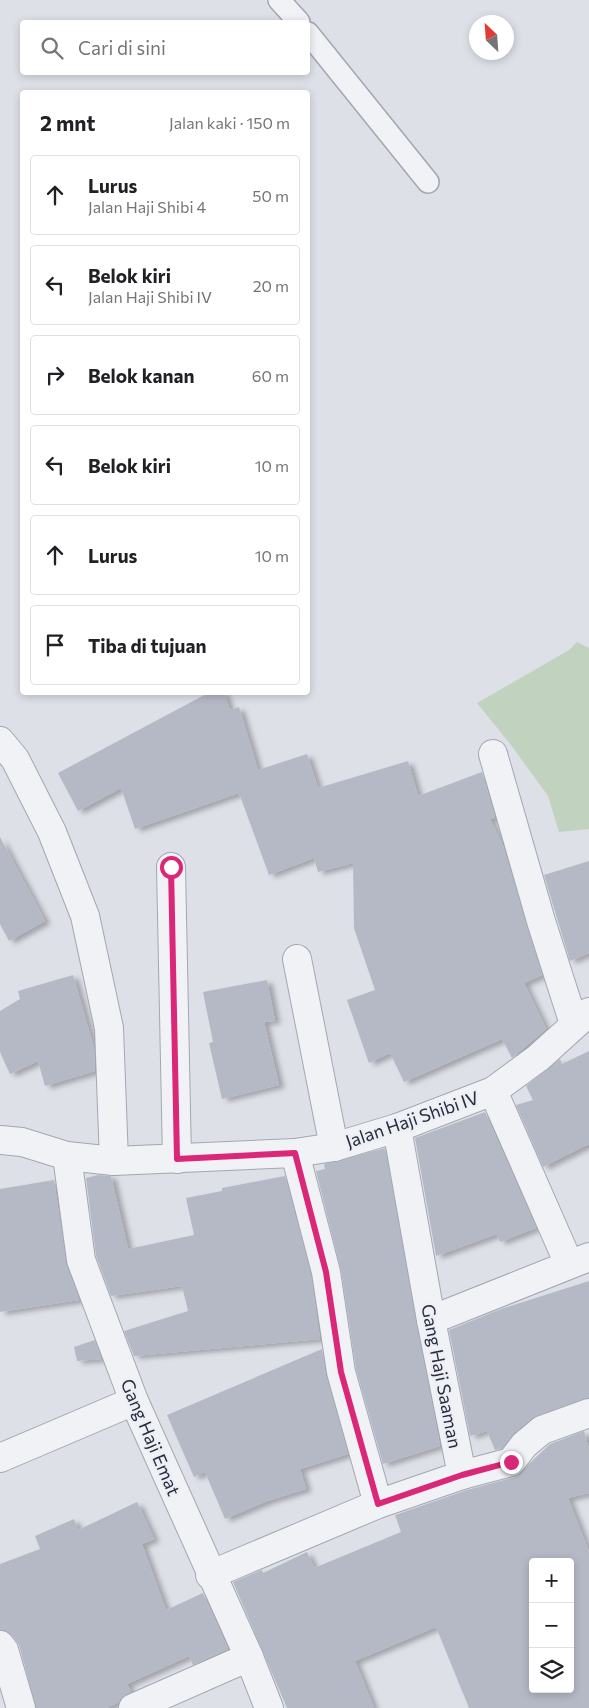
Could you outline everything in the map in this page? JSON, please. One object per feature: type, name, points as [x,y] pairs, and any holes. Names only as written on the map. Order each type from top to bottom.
[{"type":"street","points":[[0,742],[15,759],[52,832],[86,916],[110,1028],[114,1161]]},
{"type":"street","points":[[493,754],[541,921],[582,1018]]},
{"type":"street","points":[[171,867],[177,1159]]},
{"type":"street","points":[[297,959],[334,1146]]},
{"type":"street","name":"Jalan Haji Shibi IV","points":[[0,1140],[22,1142],[66,1156],[114,1161],[295,1153],[334,1146],[397,1128],[493,1091],[538,1058],[582,1018]]},
{"type":"street","points":[[430,1320],[579,1260],[493,1091]]},
{"type":"street","name":"Gang Haji Saaman","points":[[397,1128],[430,1320],[462,1475]]},
{"type":"street","points":[[295,1153],[326,1272],[341,1372],[378,1504]]},
{"type":"street","name":"Gang Haji Emat","points":[[66,1156],[81,1260],[134,1401],[210,1575],[249,1657],[269,1708]]},
{"type":"street","points":[[0,1458],[134,1401]]},
{"type":"street","points":[[210,1575],[378,1504],[462,1475],[511,1462],[524,1444],[542,1430],[589,1413]]},
{"type":"street","points":[[0,1644],[4,1650],[21,1708]]},
{"type":"street","points":[[133,1708],[249,1657]]},
{"type":"lane","points":[[279,0],[297,20]]},
{"type":"lane","points":[[310,35],[428,182]]},
{"type":"green space","points":[[577,642],[589,648],[589,829],[559,832],[548,796],[511,745],[477,703],[569,650]]},
{"type":"building","points":[[204,695],[225,695],[230,710],[239,707],[258,770],[307,754],[318,788],[408,761],[418,796],[482,772],[495,817],[490,819],[503,846],[542,975],[524,983],[546,1029],[512,1058],[502,1039],[404,1082],[390,1053],[369,1063],[347,1000],[375,990],[354,928],[353,863],[318,872],[314,858],[269,875],[239,793],[135,829],[121,788],[78,811],[58,773]]},
{"type":"building","points":[[0,837],[45,921],[9,941],[0,924]]},
{"type":"building","points":[[589,861],[589,953],[570,961],[544,875]]},
{"type":"building","points":[[73,975],[94,1048],[95,1071],[45,1086],[38,1061],[10,1074],[0,1052],[0,1011],[20,999],[18,991]]},
{"type":"building","points":[[267,980],[275,1021],[264,1022],[279,1085],[222,1099],[209,1043],[213,1042],[203,992]]},
{"type":"building","points":[[589,1051],[589,1144],[543,1167],[516,1105],[533,1100],[526,1086],[560,1059],[562,1064]]},
{"type":"building","points":[[485,1112],[536,1228],[500,1242],[497,1234],[436,1256],[415,1138]]},
{"type":"building","points":[[385,1148],[440,1446],[383,1464],[356,1369],[341,1270],[316,1171],[325,1169],[324,1164]]},
{"type":"building","points":[[98,1175],[111,1176],[128,1249],[194,1235],[186,1198],[222,1191],[222,1188],[285,1176],[311,1275],[320,1339],[134,1356],[124,1331],[188,1311],[182,1286],[111,1296],[96,1256],[86,1178]]},
{"type":"building","points":[[54,1180],[66,1262],[79,1300],[0,1312],[0,1189]]},
{"type":"building","points":[[589,1281],[589,1398],[532,1418],[514,1433],[502,1448],[495,1450],[487,1431],[470,1436],[449,1330],[501,1309]]},
{"type":"building","points":[[95,1340],[101,1359],[77,1361],[74,1347]]},
{"type":"building","points":[[322,1349],[326,1376],[348,1454],[300,1469],[306,1489],[267,1501],[225,1519],[205,1472],[194,1477],[167,1415]]},
{"type":"building","points":[[584,1431],[589,1450],[589,1493],[568,1498],[589,1552],[589,1708],[469,1708],[436,1627],[355,1661],[374,1708],[287,1708],[233,1582],[262,1570],[263,1573],[307,1552],[314,1568],[401,1532],[395,1515],[467,1490],[515,1477],[550,1444]]},
{"type":"building","points":[[137,1502],[154,1539],[142,1544],[166,1610],[203,1593],[228,1649],[193,1665],[189,1656],[127,1684],[131,1692],[119,1702],[106,1708],[36,1708],[19,1645],[12,1635],[0,1630],[0,1564],[40,1549],[35,1536],[74,1519],[78,1530]]},
{"type":"route","points":[[171,867],[177,1159],[295,1153],[326,1272],[341,1372],[378,1504],[462,1475],[511,1462]]}]
